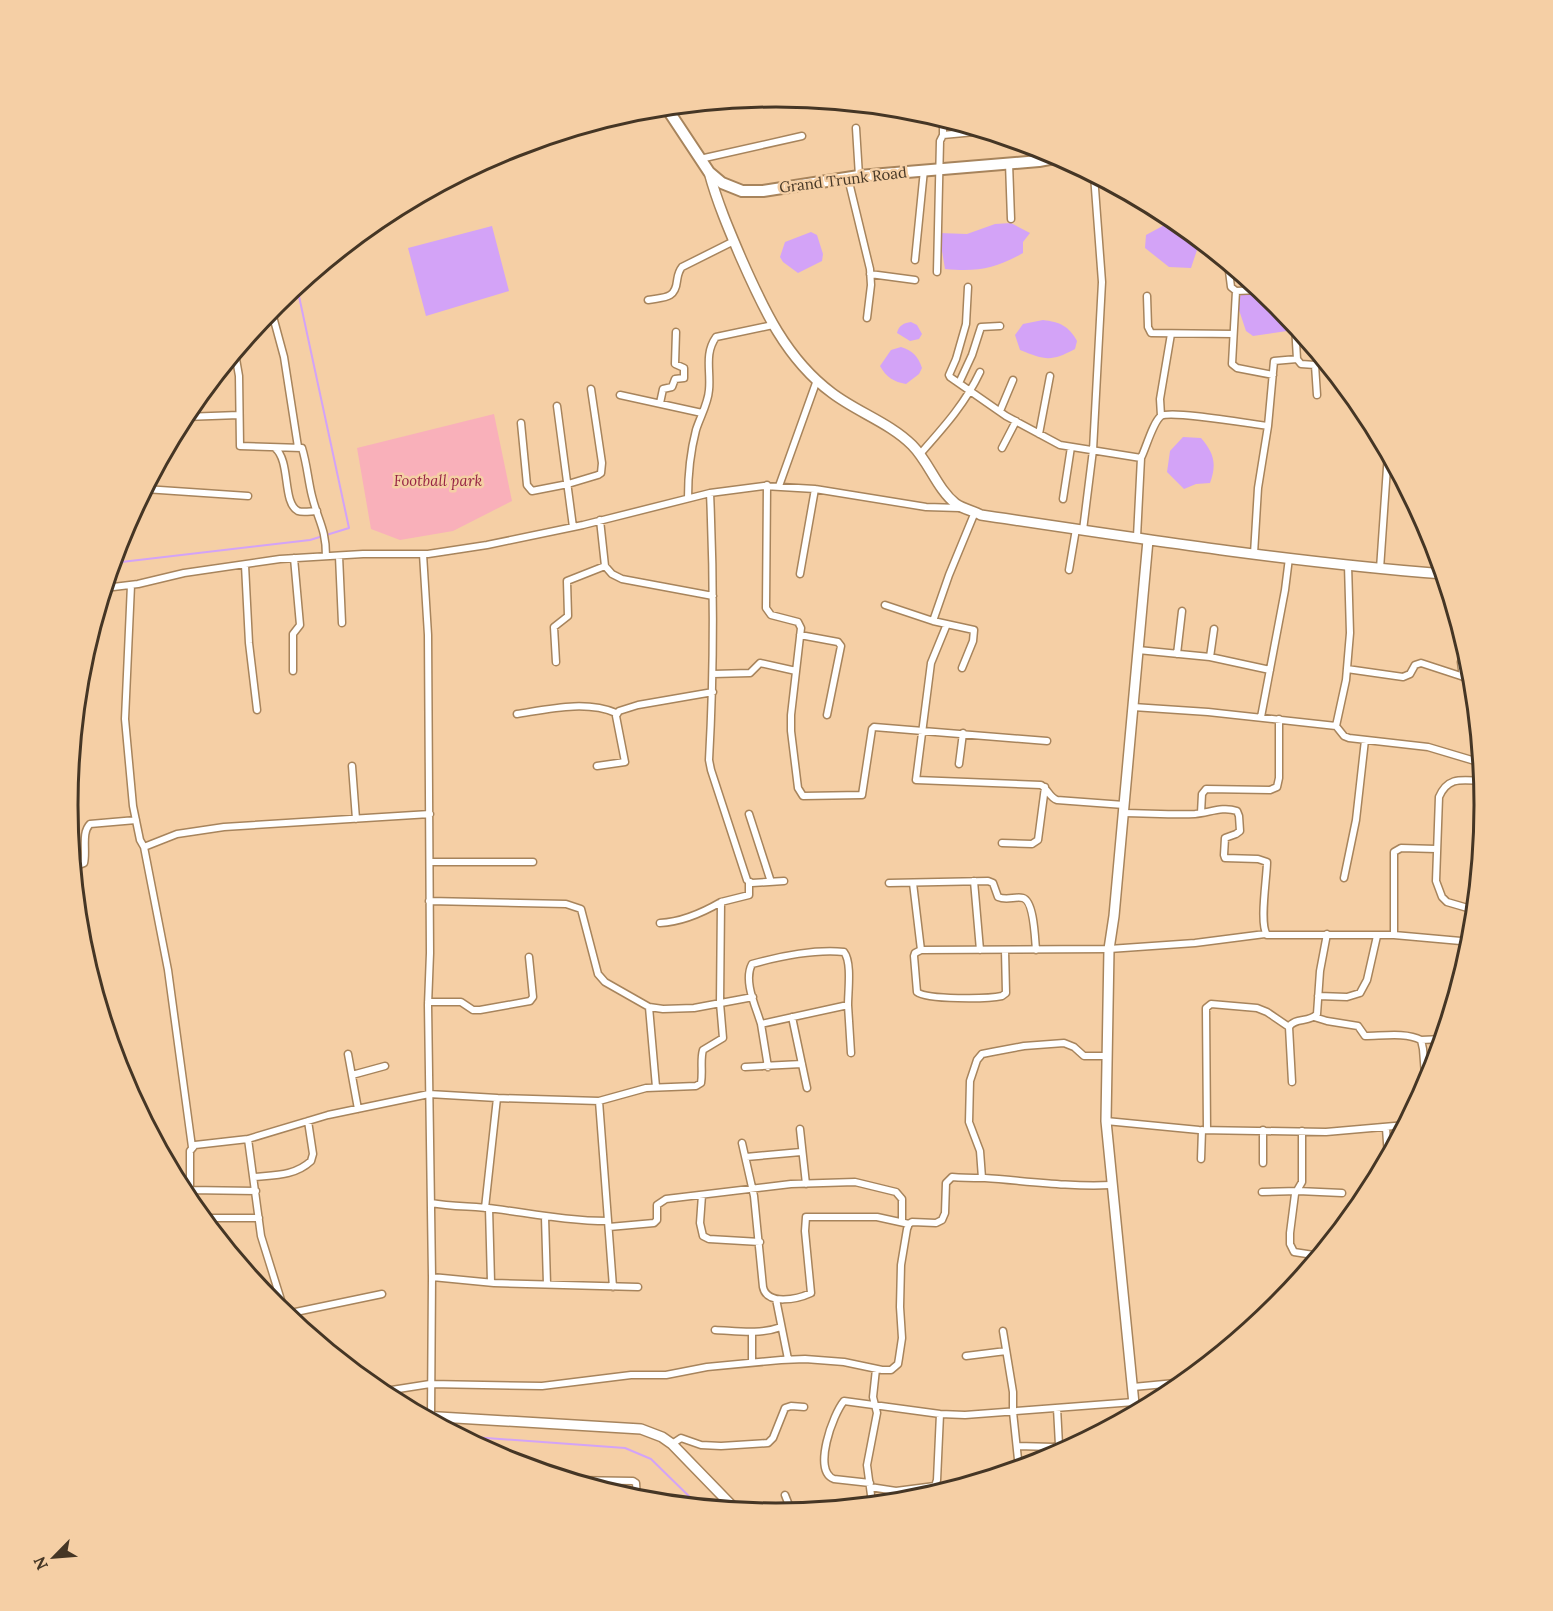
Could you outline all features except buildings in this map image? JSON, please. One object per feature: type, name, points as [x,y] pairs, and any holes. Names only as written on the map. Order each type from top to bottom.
[{"type":"main road","name":"Grand Trunk Road","points":[[671,115],[709,172],[722,183],[753,192],[854,177],[1044,160]]},
{"type":"street","points":[[856,128],[854,177],[871,285],[867,318]]},
{"type":"street","points":[[937,272],[940,141],[943,128]]},
{"type":"street","points":[[943,135],[964,133]]},
{"type":"street","points":[[700,159],[802,136]]},
{"type":"street","points":[[1009,163],[1011,219]]},
{"type":"street","points":[[915,260],[924,170]]},
{"type":"street","points":[[709,172],[715,194],[764,311],[789,350],[831,393],[904,439],[920,454],[957,504],[981,515],[1148,540],[1380,569],[1435,573]]},
{"type":"street","points":[[1069,570],[1080,529],[1093,450],[1102,282],[1095,184]]},
{"type":"street","points":[[648,300],[674,294],[682,267],[734,240]]},
{"type":"street","points":[[870,274],[915,280]]},
{"type":"street","points":[[1229,274],[1231,287],[1236,291],[1248,291]]},
{"type":"street","points":[[968,287],[966,324],[949,375],[1000,411],[1060,445],[1141,458]]},
{"type":"street","points":[[1236,291],[1232,362],[1234,366],[1273,375]]},
{"type":"street","points":[[1147,296],[1148,327],[1151,333],[1233,333]]},
{"type":"street","points":[[274,321],[284,357],[298,447]]},
{"type":"street","points":[[688,498],[688,464],[696,428],[709,391],[707,367],[710,346],[716,337],[773,325]]},
{"type":"street","points":[[959,383],[972,355],[981,327],[1000,326]]},
{"type":"street","points":[[660,403],[663,389],[672,387],[676,379],[684,378],[684,368],[675,362],[676,332]]},
{"type":"street","points":[[1137,537],[1141,458],[1154,425],[1161,416],[1160,399],[1171,334]]},
{"type":"street","points":[[1296,339],[1297,359],[1301,364],[1315,365],[1317,395]]},
{"type":"street","points":[[1254,554],[1258,488],[1268,426],[1274,361],[1297,359]]},
{"type":"street","points":[[237,362],[239,376],[240,446],[302,448],[310,490],[326,539],[326,556]]},
{"type":"street","points":[[920,454],[955,415],[980,372]]},
{"type":"street","points":[[1039,434],[1050,376]]},
{"type":"street","points":[[779,486],[817,380]]},
{"type":"street","points":[[1000,411],[1013,380]]},
{"type":"street","points":[[521,423],[529,488],[535,491],[568,484],[601,473],[602,463],[591,389]]},
{"type":"street","points":[[620,395],[702,413]]},
{"type":"street","points":[[557,406],[573,527]]},
{"type":"street","points":[[196,417],[239,415]]},
{"type":"street","points":[[1161,416],[1184,415],[1268,426]]},
{"type":"street","points":[[1002,448],[1016,421]]},
{"type":"street","points":[[274,447],[283,458],[294,508],[299,511],[317,510]]},
{"type":"street","points":[[1063,499],[1071,447]]},
{"type":"street","points":[[1380,569],[1387,467]]},
{"type":"street","points":[[113,587],[184,573],[294,558],[423,554],[487,545],[573,527],[710,493],[767,485],[815,489],[897,503],[972,510]]},
{"type":"street","points":[[767,485],[766,608],[771,615],[799,624],[800,635],[790,731],[798,788],[803,796],[861,795],[872,729],[878,726],[1047,741]]},
{"type":"street","points":[[800,574],[815,489]]},
{"type":"street","points":[[154,490],[248,496]]},
{"type":"street","points":[[660,923],[674,922],[704,912],[721,902],[749,895],[749,882],[709,760],[713,692],[710,493]]},
{"type":"street","points":[[933,621],[972,510]]},
{"type":"street","points":[[600,520],[605,566]]},
{"type":"street","points":[[921,1489],[896,1491],[830,1478],[824,1470],[826,1450],[833,1420],[844,1401],[940,1414],[1013,1412],[1134,1402],[1106,1121],[1107,1056],[1109,949],[1148,540]]},
{"type":"street","points":[[423,554],[428,635],[430,814],[428,1002],[432,1277],[430,1384],[427,1410]]},
{"type":"street","points":[[339,556],[342,623]]},
{"type":"street","points":[[293,671],[293,634],[300,625],[294,558]]},
{"type":"street","points":[[1261,717],[1289,558]]},
{"type":"street","points":[[245,565],[249,644],[257,710]]},
{"type":"street","points":[[1336,726],[1347,669],[1350,633],[1348,565]]},
{"type":"street","points":[[605,566],[612,574],[622,579],[713,596]]},
{"type":"street","points":[[556,662],[554,627],[568,616],[567,581],[605,566]]},
{"type":"street","points":[[131,585],[125,718],[133,806],[140,840],[144,847],[168,970],[192,1147],[189,1183]]},
{"type":"street","points":[[885,605],[933,621],[974,630],[975,634],[962,668]]},
{"type":"street","points":[[1177,654],[1182,611]]},
{"type":"street","points":[[947,624],[931,663],[916,777],[919,782],[1041,785],[1045,787],[1050,796],[1057,800],[1124,809],[1201,813],[1218,809],[1237,811],[1240,831],[1225,838],[1224,857],[1258,859],[1267,862],[1265,934]]},
{"type":"street","points":[[1210,657],[1214,629]]},
{"type":"street","points":[[800,635],[838,642],[841,646],[827,715]]},
{"type":"street","points":[[1138,650],[1210,657],[1270,670]]},
{"type":"street","points":[[713,674],[750,673],[760,663],[796,671]]},
{"type":"street","points":[[1347,669],[1403,677],[1410,674],[1415,665],[1421,663],[1463,677],[1462,668]]},
{"type":"street","points":[[517,714],[596,706],[616,713],[638,705],[713,692]]},
{"type":"street","points":[[1133,707],[1261,717],[1336,726],[1344,736],[1428,747],[1474,761]]},
{"type":"street","points":[[597,766],[626,762],[616,713]]},
{"type":"street","points":[[1201,813],[1202,795],[1206,789],[1270,790],[1277,787],[1279,719]]},
{"type":"street","points":[[959,764],[963,733]]},
{"type":"street","points":[[1344,878],[1356,820],[1365,740]]},
{"type":"street","points":[[352,766],[356,819]]},
{"type":"street","points":[[1467,908],[1448,903],[1442,897],[1436,881],[1436,849],[1439,797],[1444,786],[1450,782],[1474,781]]},
{"type":"street","points":[[1002,843],[1032,844],[1038,840],[1045,787]]},
{"type":"street","points":[[144,847],[177,834],[224,827],[430,814]]},
{"type":"street","points":[[749,814],[771,882]]},
{"type":"street","points":[[80,864],[84,863],[86,832],[90,824],[136,820]]},
{"type":"street","points":[[1394,935],[1394,852],[1401,848],[1436,849]]},
{"type":"street","points":[[429,862],[532,862]]},
{"type":"street","points":[[749,882],[784,881]]},
{"type":"street","points":[[889,884],[974,881],[993,883],[996,894],[1003,899],[1024,898],[1028,901],[1034,922],[1036,950]]},
{"type":"street","points":[[974,881],[980,950]]},
{"type":"street","points":[[913,883],[921,950]]},
{"type":"street","points":[[429,901],[566,904],[581,909],[598,974],[605,982],[649,1007],[694,1008],[753,997]]},
{"type":"street","points":[[192,1147],[248,1139],[308,1121],[429,1094],[599,1101],[632,1091],[656,1087],[696,1086],[701,1083],[703,1073],[701,1056],[703,1050],[723,1038],[720,1003],[721,902]]},
{"type":"street","points":[[1005,950],[1004,995],[967,998],[924,996],[917,992],[914,956],[921,950],[1109,949],[1195,943],[1265,934],[1394,935],[1462,941]]},
{"type":"street","points":[[1314,1017],[1317,1014],[1320,971],[1327,934]]},
{"type":"street","points":[[1318,996],[1347,997],[1360,993],[1367,980],[1377,936]]},
{"type":"street","points":[[768,1067],[762,1024],[748,972],[752,964],[810,952],[844,952],[847,956],[851,1053]]},
{"type":"street","points":[[428,1002],[461,1002],[472,1010],[480,1010],[530,1001],[533,997],[529,957]]},
{"type":"street","points":[[1202,1159],[1206,1008],[1211,1004],[1257,1008],[1289,1027]]},
{"type":"street","points":[[762,1024],[848,1005]]},
{"type":"street","points":[[649,1007],[656,1087]]},
{"type":"street","points":[[792,1017],[807,1088]]},
{"type":"street","points":[[1292,1082],[1289,1027],[1294,1021],[1314,1017],[1358,1026],[1365,1036],[1407,1036],[1421,1040],[1435,1039]]},
{"type":"street","points":[[1421,1040],[1424,1067]]},
{"type":"street","points":[[982,1178],[980,1151],[969,1122],[970,1081],[977,1060],[982,1054],[1024,1046],[1064,1043],[1074,1047],[1084,1056],[1107,1056]]},
{"type":"street","points":[[348,1054],[358,1109]]},
{"type":"street","points":[[745,1067],[802,1064]]},
{"type":"street","points":[[352,1075],[385,1066]]},
{"type":"street","points":[[491,1282],[487,1208],[497,1098]]},
{"type":"street","points":[[599,1101],[613,1287]]},
{"type":"street","points":[[254,1177],[287,1174],[311,1161],[313,1154],[308,1121]]},
{"type":"street","points":[[1106,1121],[1204,1130],[1326,1132],[1396,1126]]},
{"type":"street","points":[[1386,1128],[1387,1144]]},
{"type":"street","points":[[800,1129],[806,1184]]},
{"type":"street","points":[[1263,1130],[1263,1163]]},
{"type":"street","points":[[1302,1131],[1302,1182],[1295,1194],[1291,1222],[1292,1249],[1299,1254],[1311,1255]]},
{"type":"street","points":[[248,1139],[261,1236],[280,1296]]},
{"type":"street","points":[[742,1143],[753,1189],[764,1293],[776,1299],[810,1293],[806,1218],[878,1217],[905,1223],[936,1223],[942,1220],[945,1213],[946,1183],[952,1177],[1037,1184],[1111,1185]]},
{"type":"street","points":[[746,1157],[801,1152]]},
{"type":"street","points":[[394,1390],[430,1384],[542,1386],[631,1375],[666,1375],[707,1367],[788,1359],[844,1362],[891,1370],[898,1364],[902,1338],[901,1265],[905,1223],[902,1199],[896,1192],[855,1182],[806,1184],[666,1199],[657,1205],[657,1220],[654,1223],[609,1224],[430,1203]]},
{"type":"street","points":[[194,1190],[256,1191]]},
{"type":"street","points":[[1262,1192],[1342,1192]]},
{"type":"street","points":[[702,1195],[700,1231],[706,1238],[760,1242]]},
{"type":"street","points":[[545,1217],[547,1284]]},
{"type":"street","points":[[213,1218],[259,1218]]},
{"type":"street","points":[[432,1277],[491,1282],[638,1287]]},
{"type":"street","points":[[297,1313],[382,1294]]},
{"type":"street","points":[[776,1299],[788,1359]]},
{"type":"street","points":[[715,1330],[752,1333],[781,1327]]},
{"type":"street","points":[[1003,1331],[1013,1392],[1019,1460]]},
{"type":"street","points":[[752,1333],[752,1362]]},
{"type":"street","points":[[966,1356],[1006,1351]]},
{"type":"street","points":[[870,1498],[867,1465],[877,1413],[873,1397],[876,1369]]},
{"type":"street","points":[[1132,1388],[1168,1384]]},
{"type":"street","points":[[672,1444],[681,1438],[701,1444],[721,1446],[768,1443],[773,1438],[785,1408],[804,1407]]},
{"type":"street","points":[[1057,1408],[1059,1444]]},
{"type":"street","points":[[935,1486],[937,1483],[940,1414]]},
{"type":"street","points":[[440,1417],[635,1428],[662,1437],[672,1444],[729,1503]]},
{"type":"street","points":[[1017,1446],[1053,1447]]},
{"type":"street","points":[[598,1480],[633,1481],[636,1483],[636,1490]]},
{"type":"street","points":[[785,1495],[788,1504]]},
{"type":"green space","name":"Football park","points":[[494,414],[512,501],[453,531],[400,540],[371,529],[357,448]]},
{"type":"shaded area","points":[[1011,223],[1030,233],[1023,242],[1023,253],[1004,263],[986,268],[945,269],[939,233],[967,234],[995,224]]},
{"type":"shaded area","points":[[1165,225],[1199,249],[1191,268],[1169,267],[1145,248],[1146,235]]},
{"type":"shaded area","points":[[492,226],[509,291],[426,316],[408,248]]},
{"type":"shaded area","points":[[811,232],[817,235],[823,254],[822,261],[798,273],[780,257],[785,242]]},
{"type":"shaded area","points":[[1243,293],[1250,293],[1287,331],[1253,336],[1246,331],[1236,301]]},
{"type":"shaded area","points":[[1043,320],[1067,328],[1077,341],[1075,349],[1054,358],[1036,356],[1020,350],[1015,335],[1023,324]]},
{"type":"shaded area","points":[[911,322],[917,325],[922,334],[919,339],[910,341],[897,333],[902,325]]},
{"type":"shaded area","points":[[901,347],[914,354],[922,368],[919,374],[906,384],[891,378],[880,366],[891,350]]},
{"type":"shaded area","points":[[1183,437],[1201,438],[1209,449],[1214,464],[1210,483],[1196,484],[1184,489],[1167,472],[1170,451]]},
{"type":"waterway","points":[[122,562],[310,540],[349,528],[299,296]]},
{"type":"waterway","points":[[480,1438],[625,1448],[651,1459],[692,1499]]}]
